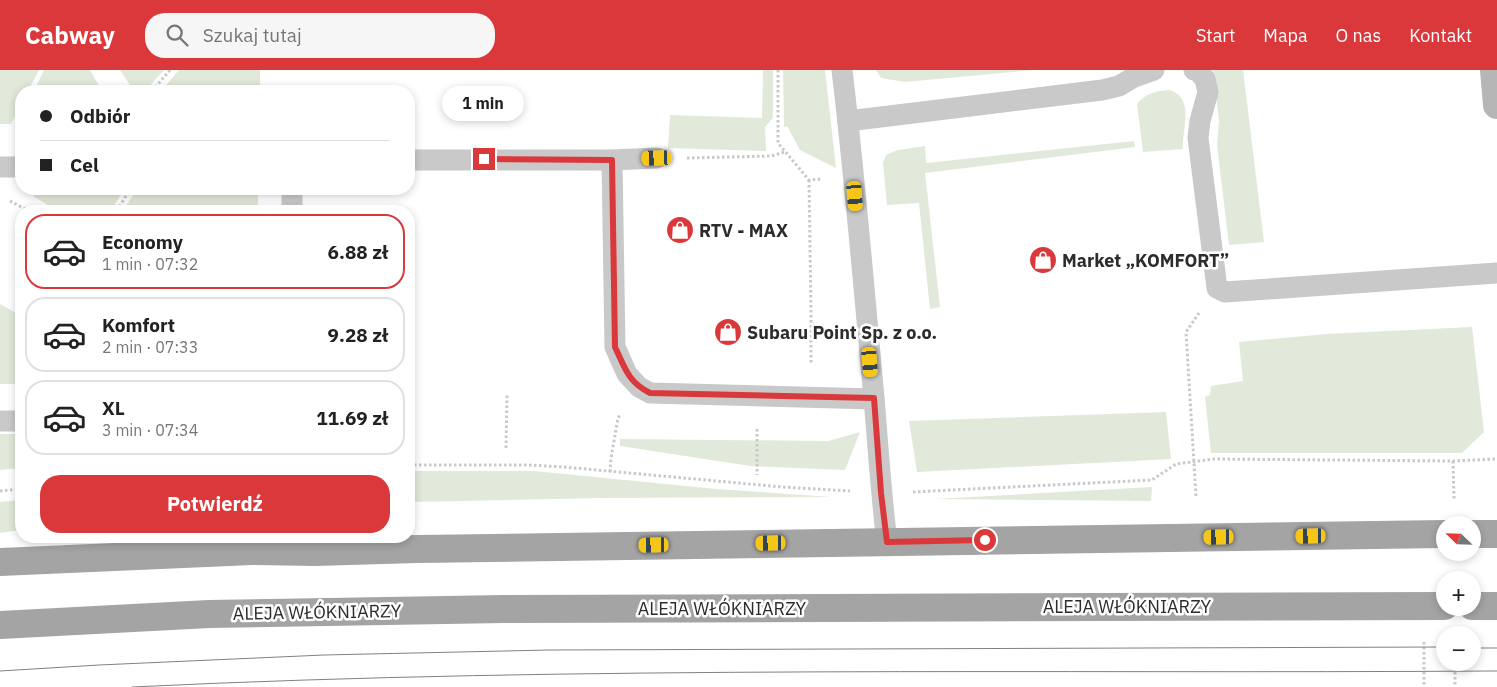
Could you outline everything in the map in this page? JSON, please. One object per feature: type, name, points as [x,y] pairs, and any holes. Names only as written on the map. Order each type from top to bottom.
[{"type":"main road","points":[[0,562],[252,551],[314,544],[417,548],[1436,534]]},
{"type":"main road","points":[[1481,534],[1497,534]]},
{"type":"main road","name":"ALEJA WŁÓKNIARZY","points":[[0,625],[209,614],[514,608],[1436,606]]},
{"type":"main road","points":[[1481,606],[1497,606]]},
{"type":"street","points":[[1494,70],[1497,105]]},
{"type":"lane","points":[[842,70],[887,542]]},
{"type":"lane","points":[[848,121],[1102,90],[1119,86],[1134,77],[1154,70]]},
{"type":"lane","points":[[1194,70],[1198,71],[1205,79],[1208,92],[1200,121],[1198,138],[1217,288],[1225,292],[1497,273]]},
{"type":"lane","points":[[415,160],[612,160],[657,158]]},
{"type":"lane","points":[[612,160],[615,347],[627,374],[639,387],[650,393],[874,398]]},
{"type":"lane","points":[[0,167],[15,167]]},
{"type":"lane","points":[[0,421],[15,421]]},
{"type":"path","points":[[157,85],[170,70]]},
{"type":"path","points":[[778,70],[778,143],[809,180],[810,367],[822,397]]},
{"type":"path","points":[[657,158],[772,156],[785,152]]},
{"type":"path","points":[[809,180],[853,177]]},
{"type":"path","points":[[7,199],[18,205]]},
{"type":"path","points":[[1196,496],[1186,332],[1217,288]]},
{"type":"path","points":[[610,472],[618,418],[639,387]]},
{"type":"path","points":[[506,448],[507,395]]},
{"type":"path","points":[[757,452],[757,476]]},
{"type":"path","points":[[415,465],[528,466],[782,488],[881,493],[1152,480],[1176,464],[1214,459],[1453,461],[1497,459]]},
{"type":"path","points":[[1453,461],[1454,502]]},
{"type":"path","points":[[0,491],[15,490]]},
{"type":"path","points":[[1455,671],[1455,687]]},
{"type":"green space","points":[[0,70],[39,70],[31,85],[15,85],[15,116],[11,124],[0,124]]},
{"type":"green space","points":[[44,70],[90,70],[99,85],[37,85]]},
{"type":"green space","points":[[120,70],[164,70],[150,85],[130,85]]},
{"type":"green space","points":[[179,70],[260,70],[260,85],[166,85]]},
{"type":"green space","points":[[763,70],[773,70],[773,118],[765,127],[766,151],[668,148],[670,115],[762,118]]},
{"type":"green space","points":[[783,70],[825,70],[836,168],[800,150],[787,126],[784,127]]},
{"type":"green space","points":[[876,70],[1033,70],[905,82],[881,78]]},
{"type":"green space","points":[[1213,70],[1243,70],[1264,242],[1229,245],[1217,145],[1219,121]]},
{"type":"green space","points":[[1170,90],[1178,94],[1185,107],[1183,149],[1143,152],[1137,104],[1144,97],[1152,93]]},
{"type":"green space","points":[[1134,141],[1135,147],[925,173],[940,307],[930,309],[919,203],[887,205],[883,163],[886,155],[898,150],[925,146],[926,163]]},
{"type":"green space","points":[[120,195],[115,205],[48,205],[33,196]]},
{"type":"green space","points":[[133,195],[258,195],[258,205],[127,205]]},
{"type":"green space","points":[[0,304],[15,313],[15,384],[0,384]]},
{"type":"green space","points":[[1472,327],[1484,432],[1462,453],[1211,453],[1205,397],[1210,395],[1211,386],[1243,381],[1239,342],[1326,334]]},
{"type":"green space","points":[[1166,412],[1171,459],[917,472],[909,421]]},
{"type":"green space","points":[[860,432],[845,470],[750,466],[620,446],[620,439],[828,441]]},
{"type":"green space","points":[[0,434],[15,434],[15,469],[0,470]]},
{"type":"green space","points":[[415,471],[534,471],[716,489],[832,497],[602,498],[415,502]]},
{"type":"green space","points":[[1152,487],[1151,501],[935,499]]},
{"type":"green space","points":[[15,501],[15,531],[0,533],[0,502]]},
{"type":"tram line","points":[[0,671],[324,655],[549,650],[1436,647]]},
{"type":"tram line","points":[[1481,648],[1497,648]]},
{"type":"tram line","points":[[132,687],[302,680],[643,673],[1497,671]]},
{"type":"place","name":"RTV - MAX","points":[[680,230]]},
{"type":"place","name":"Market „KOMFORT”","points":[[1043,260]]},
{"type":"place","name":"Subaru Point Sp. z o.o.","points":[[728,332]]},
{"type":"route","points":[[484,159],[612,160],[615,347],[627,374],[639,387],[650,393],[874,398],[881,493],[887,542],[985,540]]}]
